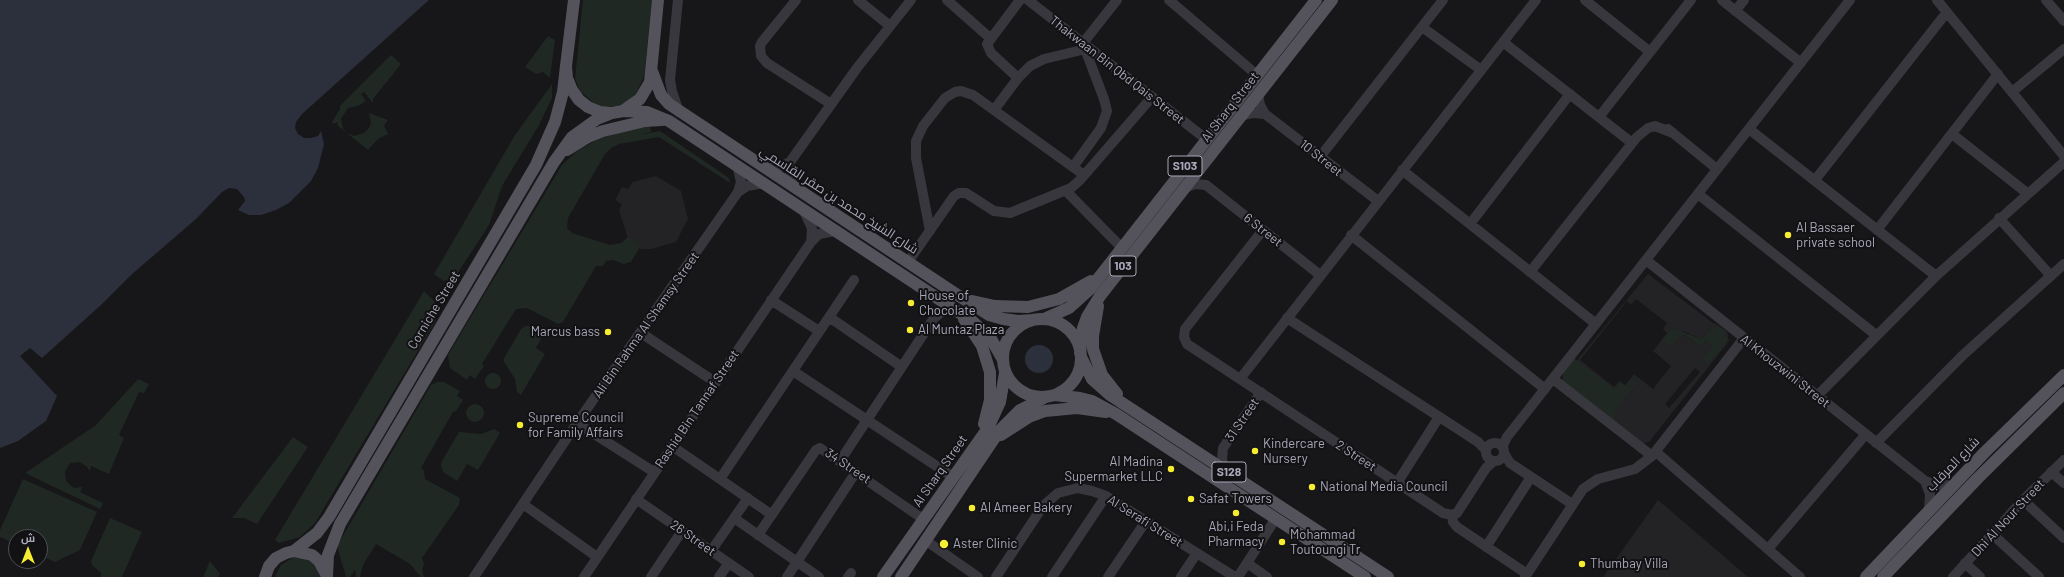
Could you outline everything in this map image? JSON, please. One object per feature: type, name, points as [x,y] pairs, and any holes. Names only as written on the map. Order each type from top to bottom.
[{"type":"main road","name":"Corniche Street","points":[[265,577],[269,566],[276,558],[294,551],[317,533],[329,517],[536,165],[555,122],[563,92],[574,0]]},
{"type":"main road","name":"Al Sharq Street","points":[[1038,320],[1069,308],[1080,299],[1316,0]]},
{"type":"main road","name":"Al Sharq Street","points":[[1080,355],[1085,322],[1100,296],[1332,0]]},
{"type":"main road","points":[[327,577],[330,549],[340,524],[554,162],[572,137],[591,123],[617,112],[640,99],[648,86],[652,72],[658,1]]},
{"type":"main road","name":"شارع الشيخ محمد بن صقر القاسمي","points":[[566,66],[567,78],[572,90],[579,100],[588,107],[600,112],[647,112],[669,121],[956,310],[986,333],[997,347],[1002,358]]},
{"type":"main road","name":"شارع الشيخ محمد بن صقر القاسمي","points":[[652,72],[661,95],[679,112],[962,298],[989,315],[1003,320],[1018,322],[1038,320]]},
{"type":"main road","points":[[1239,97],[1232,112],[1234,117],[1240,117]]},
{"type":"main road","points":[[554,162],[576,143],[603,131],[645,121],[669,121]]},
{"type":"main road","points":[[962,298],[995,306],[1028,307],[1059,299],[1098,278]]},
{"type":"main road","points":[[1100,296],[1094,329],[1093,349],[1102,375],[1125,404]]},
{"type":"main road","points":[[956,310],[982,346],[990,372],[990,400],[980,439]]},
{"type":"main road","points":[[1038,320],[1064,326],[1077,342],[1080,355],[1078,371],[1071,384],[1050,396],[1035,397],[1017,389],[1005,373],[1002,358],[1008,338],[1014,330],[1038,320]]},
{"type":"main road","name":"S128","points":[[1080,355],[1092,379],[1100,388],[1388,577]]},
{"type":"main road","name":"Al Sharq Street","points":[[883,577],[988,428],[1000,402],[1005,373]]},
{"type":"main road","name":"شارع المرقاب","points":[[1866,577],[1955,482],[2064,375]]},
{"type":"main road","points":[[1883,577],[1947,509],[2063,395]]},
{"type":"main road","name":"Al Sharq Street","points":[[901,577],[1009,419],[1026,407],[1050,396]]},
{"type":"main road","name":"S128","points":[[1050,396],[1080,398],[1116,414],[1362,575]]},
{"type":"main road","points":[[992,442],[1029,417],[1045,411],[1076,408],[1116,414]]},
{"type":"main road","points":[[294,551],[312,555],[325,568],[327,577]]},
{"type":"main road","points":[[1362,575],[1364,569],[1379,577]]},
{"type":"street","points":[[678,0],[670,80],[679,112]]},
{"type":"street","points":[[796,0],[762,42],[761,56],[767,63],[831,104]]},
{"type":"street","points":[[858,0],[890,26]]},
{"type":"street","points":[[765,168],[778,168],[790,162],[831,104],[911,0]]},
{"type":"street","points":[[946,0],[990,38]]},
{"type":"street","points":[[1018,78],[988,51],[987,44],[990,38],[1020,0]]},
{"type":"street","name":"Thakwaan Bin Qbd Qais Street","points":[[1028,0],[1206,140]]},
{"type":"street","points":[[994,110],[1018,78],[1037,62],[1086,47],[1117,0]]},
{"type":"street","points":[[1169,0],[1257,75]]},
{"type":"street","points":[[1320,157],[1443,0]]},
{"type":"street","points":[[1240,379],[1536,0]]},
{"type":"street","points":[[1585,0],[1650,52]]},
{"type":"street","points":[[1599,117],[1691,0]]},
{"type":"street","points":[[1722,0],[1801,63]]},
{"type":"street","points":[[1736,11],[1744,0]]},
{"type":"street","points":[[1744,338],[1654,454],[1635,468],[1606,476],[1590,483],[1572,504],[1526,575],[1457,527],[1453,522],[1452,515],[1457,513],[1495,452],[1850,0]]},
{"type":"street","points":[[1937,0],[2064,156]]},
{"type":"street","points":[[2046,0],[2064,21]]},
{"type":"street","points":[[1815,180],[1947,12]]},
{"type":"street","points":[[1422,27],[1481,70]]},
{"type":"street","points":[[1503,42],[1599,117],[1635,140]]},
{"type":"street","points":[[1073,167],[1101,128],[1107,111],[1086,47]]},
{"type":"street","points":[[2012,92],[2064,49]]},
{"type":"street","points":[[1877,230],[1998,74]]},
{"type":"street","points":[[930,231],[915,149],[919,133],[945,98],[956,92],[961,91],[973,95],[1084,175]]},
{"type":"street","points":[[1258,94],[1260,104],[1265,114]]},
{"type":"street","points":[[1470,224],[1570,94]]},
{"type":"street","points":[[908,262],[954,196],[959,193],[966,193],[994,211],[1010,212],[1066,191],[1084,175],[1152,97]]},
{"type":"street","points":[[1240,117],[1253,113],[1265,114]]},
{"type":"street","name":"10 Street","points":[[1265,114],[1378,202]]},
{"type":"street","points":[[1530,272],[1635,140],[1648,128],[1655,126],[1673,134],[1717,169]]},
{"type":"street","points":[[1749,129],[1936,276]]},
{"type":"street","points":[[1952,134],[2028,193]]},
{"type":"street","points":[[790,162],[790,175],[793,187]]},
{"type":"street","points":[[1817,396],[1936,276],[1999,218],[2064,162]]},
{"type":"street","points":[[737,165],[741,182],[738,192]]},
{"type":"street","points":[[1184,188],[1194,184],[1206,185],[1202,175],[1202,165]]},
{"type":"street","points":[[1402,170],[1596,324]]},
{"type":"street","points":[[738,192],[747,186],[764,183]]},
{"type":"street","name":"6 Street","points":[[1206,185],[1320,275]]},
{"type":"street","points":[[1066,191],[1121,247]]},
{"type":"street","name":"Ali Bin Rahma Al Shamsy Street","points":[[474,577],[577,423],[738,192]]},
{"type":"street","points":[[1698,194],[1876,335]]},
{"type":"street","points":[[803,209],[808,214],[812,228],[811,242]]},
{"type":"street","points":[[1999,218],[2051,276]]},
{"type":"street","name":"2 Street","points":[[1263,230],[1188,325],[1184,337],[1190,347],[1446,515],[1452,515]]},
{"type":"street","name":"Rashid Bin Tannaf Street","points":[[584,577],[811,242],[819,234],[836,231]]},
{"type":"street","points":[[1351,235],[1544,389]]},
{"type":"street","name":"Al Khouzwini Street","points":[[1646,260],[1925,481],[1940,486],[1955,482]]},
{"type":"street","points":[[1876,443],[1968,351],[2064,264]]},
{"type":"street","points":[[720,479],[854,280]]},
{"type":"street","points":[[933,295],[936,307],[934,318]]},
{"type":"street","points":[[771,300],[820,331]]},
{"type":"street","points":[[840,461],[934,318],[943,311],[956,310]]},
{"type":"street","points":[[829,317],[902,367]]},
{"type":"street","points":[[1287,318],[1495,452],[1572,504]]},
{"type":"street","points":[[641,333],[715,382]]},
{"type":"street","points":[[793,371],[953,477]]},
{"type":"street","points":[[1553,379],[1654,454],[1800,577]]},
{"type":"street","name":"31 Street","points":[[1203,455],[1214,454],[1223,448],[1260,392]]},
{"type":"street","points":[[1397,483],[1439,417]]},
{"type":"street","points":[[577,423],[654,472]]},
{"type":"street","points":[[1768,549],[1866,434]]},
{"type":"street","points":[[672,446],[772,515]]},
{"type":"street","name":"31 Street","points":[[1223,448],[1222,459],[1224,469]]},
{"type":"street","name":"34 Street","points":[[758,535],[818,449],[824,449],[923,519]]},
{"type":"street","name":"Dhi Al Nour Street","points":[[1953,577],[1991,533],[2064,460]]},
{"type":"street","points":[[787,577],[856,472]]},
{"type":"street","points":[[2051,472],[2064,483]]},
{"type":"street","points":[[1486,547],[1531,477]]},
{"type":"street","points":[[1925,481],[1930,494],[1929,509]]},
{"type":"street","name":"Al Serafi Street","points":[[996,577],[1043,506],[1050,499],[1068,490],[1078,488],[1106,496],[1234,577]]},
{"type":"street","points":[[1052,577],[1106,496]]},
{"type":"street","points":[[711,551],[748,498]]},
{"type":"street","name":"26 Street","points":[[636,499],[749,577]]},
{"type":"street","points":[[2023,500],[2064,538]]},
{"type":"street","points":[[523,504],[597,557]]},
{"type":"street","points":[[734,518],[819,577]]},
{"type":"street","points":[[1238,577],[1276,518]]},
{"type":"street","points":[[1108,577],[1146,521]]},
{"type":"street","points":[[651,577],[682,531]]},
{"type":"street","points":[[1991,533],[2039,577]]},
{"type":"street","points":[[925,540],[978,577]]},
{"type":"street","points":[[1181,577],[1197,553]]},
{"type":"street","points":[[719,577],[729,563]]},
{"type":"street","points":[[1965,563],[1980,577]]},
{"type":"street","points":[[1247,564],[1267,577]]},
{"type":"shaded area","points":[[583,0],[652,0],[644,76],[636,94],[626,103],[617,106],[601,106],[593,102],[581,92],[575,79]]},
{"type":"shaded area","points":[[548,36],[555,40],[550,78],[543,72],[536,74],[525,67]]},
{"type":"shaded area","points":[[391,55],[401,64],[373,99],[373,103],[364,92],[361,94],[366,101],[358,106],[348,108],[341,119],[343,129],[347,133],[354,136],[364,133],[369,128],[371,123],[369,113],[388,120],[384,126],[388,134],[378,139],[368,150],[338,126],[337,122],[333,124],[332,122],[340,109],[340,106]]},
{"type":"shaded area","points":[[552,84],[552,98],[539,125],[502,186],[489,225],[455,277],[444,281],[434,274],[515,135]]},
{"type":"shaded area","points":[[650,126],[651,132],[639,135],[660,131],[729,178],[730,183],[659,137],[619,144],[611,148],[605,154],[568,218],[567,228],[572,233],[610,245],[621,243],[628,237],[641,245],[631,262],[624,264],[613,260],[606,261],[603,266],[596,266],[563,322],[558,324],[527,308],[516,309],[482,364],[484,366],[475,379],[470,375],[467,380],[450,368],[448,355],[562,165],[576,152],[595,141],[621,131]]},
{"type":"shaded area","points":[[656,176],[681,191],[688,219],[676,242],[651,249],[641,249],[629,242],[619,210],[622,204],[615,200],[622,187],[628,189],[633,182]]},
{"type":"shaded area","points":[[1648,274],[1713,323],[1727,331],[1729,341],[1649,442],[1639,445],[1564,376]],"holes":[[[1636,299],[1667,323],[1663,329],[1667,333],[1653,351],[1671,366],[1653,389],[1634,374],[1625,385],[1620,381],[1614,387],[1580,360],[1627,301],[1631,305]],[[1712,326],[1716,326],[1727,342],[1712,347],[1706,341],[1701,347],[1684,335],[1679,337],[1683,331],[1702,339]],[[1695,368],[1700,372],[1669,408],[1665,404]]]},
{"type":"shaded area","points":[[424,291],[434,301],[436,306],[437,312],[435,322],[315,523],[300,537],[279,543],[275,540]]},
{"type":"shaded area","points":[[525,326],[530,326],[543,335],[536,348],[545,354],[521,395],[517,392],[515,379],[503,360],[521,329]]},
{"type":"shaded area","points":[[1712,326],[1716,326],[1725,331],[1727,342],[1708,364],[1702,359],[1712,347],[1706,341],[1701,347],[1684,335],[1679,337],[1671,347],[1662,340],[1672,328],[1702,339]]},
{"type":"shaded area","points":[[1574,358],[1614,389],[1620,382],[1625,386],[1632,379],[1637,383],[1616,409],[1614,425],[1562,383],[1563,372]]},
{"type":"shaded area","points":[[490,373],[496,373],[501,378],[499,387],[496,389],[490,389],[485,384],[485,378]]},
{"type":"shaded area","points":[[138,379],[149,384],[144,393],[139,392],[119,435],[124,438],[109,474],[91,466],[90,471],[80,462],[70,463],[65,472],[66,481],[74,488],[82,487],[80,492],[103,503],[100,509],[25,473],[96,425]]},
{"type":"shaded area","points":[[437,382],[444,382],[460,391],[457,396],[463,400],[456,411],[453,412],[421,468],[424,471],[425,479],[460,498],[459,505],[422,558],[424,564],[422,570],[424,577],[421,577],[410,564],[376,544],[363,565],[360,577],[356,577],[355,570],[350,577],[346,577],[337,546],[431,385]]},
{"type":"shaded area","points":[[475,404],[481,407],[484,413],[481,419],[475,422],[469,419],[466,413],[469,407]]},
{"type":"shaded area","points":[[494,429],[500,433],[478,470],[467,464],[457,481],[443,472],[441,466],[442,461],[459,432],[481,434]]},
{"type":"shaded area","points":[[293,437],[308,447],[257,524],[244,518],[232,518]]},
{"type":"shaded area","points":[[23,479],[97,512],[80,550],[55,562],[48,559],[48,529],[8,529],[8,540],[0,537],[0,530]]},
{"type":"shaded area","points":[[1658,500],[1678,517],[1748,577],[1603,577]]},
{"type":"shaded area","points":[[110,518],[142,532],[122,577],[101,577],[101,573],[92,565],[91,561]]},
{"type":"shaded area","points":[[294,557],[309,559],[315,564],[321,577],[275,577],[281,565]]},
{"type":"shaded area","points":[[210,561],[220,574],[218,577],[203,577]]},
{"type":"water","points":[[0,0],[429,0],[302,114],[296,122],[295,128],[298,134],[304,138],[318,136],[321,131],[324,144],[318,168],[311,181],[289,203],[276,210],[261,215],[249,215],[238,210],[245,201],[244,197],[237,189],[229,188],[222,192],[196,219],[131,275],[101,305],[42,358],[30,348],[20,356],[57,396],[46,421],[18,441],[0,448]]},
{"type":"water","points":[[1039,345],[1045,346],[1049,349],[1052,353],[1052,365],[1049,369],[1045,372],[1039,373],[1033,372],[1029,369],[1026,365],[1025,359],[1026,353],[1029,349],[1033,346]]},
{"type":"place","name":"Al Bassaer private school","points":[[1788,235]]},
{"type":"place","name":"House of Chocolate","points":[[911,303]]},
{"type":"place","name":"Al Muntaz Plaza","points":[[910,330]]},
{"type":"place","name":"Marcus bass","points":[[608,332]]},
{"type":"place","name":"Supreme Council for Family Affairs","points":[[520,425]]},
{"type":"place","name":"Kindercare Nursery","points":[[1255,451]]},
{"type":"place","name":"Al Madina Supermarket LLC","points":[[1171,469]]},
{"type":"place","name":"National Media Council","points":[[1312,487]]},
{"type":"place","name":"Safat Towers","points":[[1191,499]]},
{"type":"place","name":"Al Ameer Bakery","points":[[972,508]]},
{"type":"place","name":"Abi,i Feda Pharmacy","points":[[1236,513]]},
{"type":"place","name":"Mohammad Toutoungi Tr","points":[[1282,542]]},
{"type":"place","name":"Aster Clinic","points":[[944,544]]},
{"type":"place","name":"Thumbay Villa","points":[[1582,564]]}]
